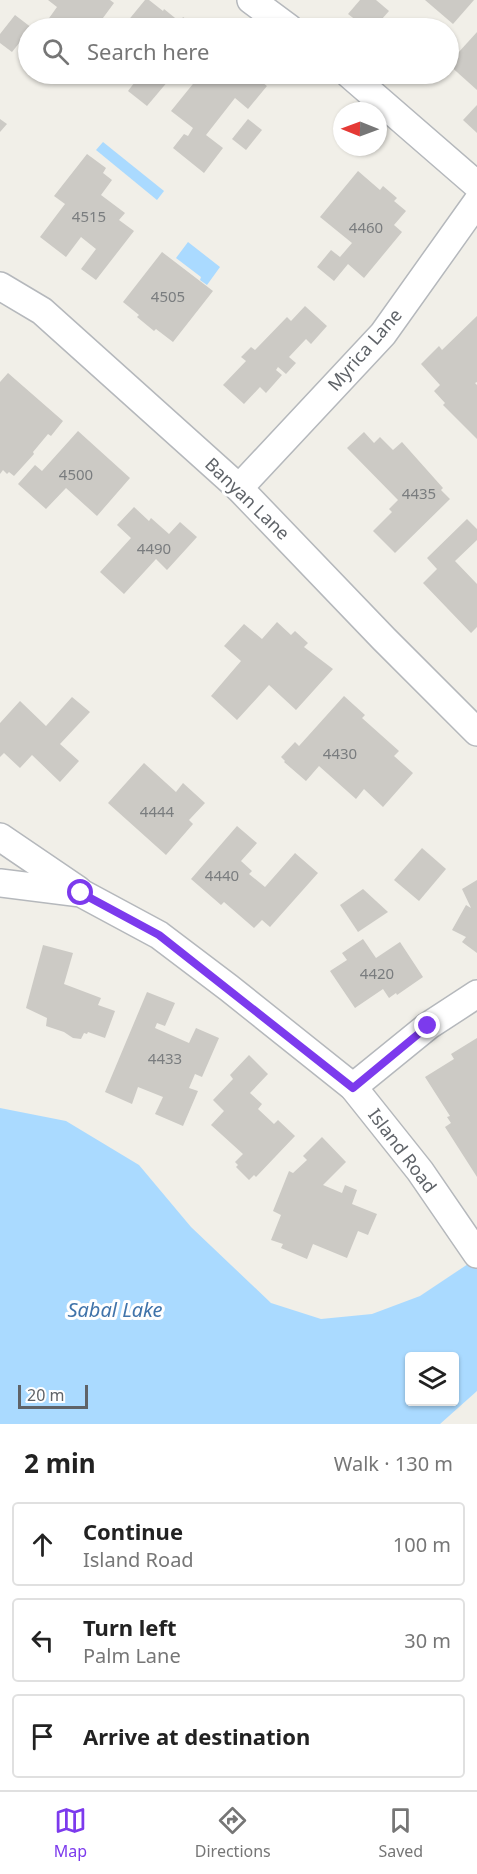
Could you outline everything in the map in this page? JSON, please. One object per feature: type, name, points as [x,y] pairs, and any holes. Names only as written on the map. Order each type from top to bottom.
[{"type":"street","points":[[251,0],[275,18]]},
{"type":"street","points":[[361,84],[477,185]]},
{"type":"street","name":"Myrica Lane","points":[[239,488],[384,334],[477,202]]},
{"type":"street","name":"Banyan Lane","points":[[0,286],[42,311],[239,488],[477,732]]},
{"type":"street","name":"Island Road","points":[[0,837],[81,893],[159,935],[238,995],[353,1088],[420,1171],[477,1253]]},
{"type":"street","name":"Island Road","points":[[0,883],[81,893]]},
{"type":"street","points":[[353,1088],[428,1026],[477,994]]},
{"type":"water","points":[[103,142],[164,191],[157,200],[96,150]]},
{"type":"water","points":[[188,242],[220,267],[207,285],[200,280],[201,277],[176,258]]},
{"type":"water","name":"Sabal Lake","points":[[0,1108],[66,1121],[139,1165],[191,1227],[271,1303],[321,1319],[372,1314],[420,1296],[477,1258],[477,1391],[440,1424],[0,1424]]},
{"type":"building","points":[[48,0],[110,0],[114,3],[103,18],[49,18],[57,7]]},
{"type":"building","points":[[145,0],[149,0],[175,18],[130,18]]},
{"type":"building","points":[[360,0],[376,0],[389,11],[383,18],[353,18],[348,14]]},
{"type":"building","points":[[425,0],[474,0],[458,18],[446,18]]},
{"type":"building","points":[[15,15],[19,18],[18,44],[12,52],[0,43],[0,34]]},
{"type":"building","points":[[477,32],[477,90],[459,74],[459,52]]},
{"type":"building","points":[[133,84],[166,84],[147,106],[128,91]]},
{"type":"building","points":[[193,84],[264,84],[267,86],[248,109],[235,98],[206,135],[223,148],[204,173],[173,148],[184,134],[188,136],[193,128],[171,111]]},
{"type":"building","points":[[477,105],[477,133],[463,120]]},
{"type":"building","points":[[0,119],[7,124],[0,132]]},
{"type":"building","points":[[248,119],[262,130],[246,150],[232,139]]},
{"type":"building","points":[[87,154],[106,168],[103,173],[112,180],[101,195],[125,213],[119,220],[134,231],[96,280],[81,269],[96,249],[81,237],[66,257],[40,237],[65,204],[54,196]]},
{"type":"building","points":[[358,171],[380,190],[383,186],[397,198],[394,201],[406,211],[394,225],[402,232],[364,278],[348,264],[334,281],[317,267],[331,250],[340,257],[352,243],[320,217]]},
{"type":"building","points":[[162,252],[213,291],[173,342],[156,329],[154,331],[123,302]]},
{"type":"building","points":[[305,306],[327,326],[311,344],[306,339],[289,357],[296,363],[286,374],[278,367],[276,370],[282,375],[266,393],[260,387],[244,404],[223,385],[246,361],[241,357],[251,347],[255,350],[287,317],[291,321]]},
{"type":"building","points":[[477,316],[477,382],[475,383],[477,385],[477,439],[443,405],[445,403],[434,391],[440,385],[421,364],[439,346],[442,350]]},
{"type":"building","points":[[8,373],[63,421],[51,436],[48,434],[14,476],[3,470],[0,474],[0,382]]},
{"type":"building","points":[[78,431],[130,478],[97,516],[66,488],[46,509],[18,484],[35,465],[42,471]]},
{"type":"building","points":[[364,432],[374,443],[380,437],[393,450],[402,442],[450,499],[395,553],[373,531],[392,512],[389,509],[398,500],[347,448]]},
{"type":"building","points":[[134,507],[149,521],[151,518],[169,534],[180,522],[197,537],[167,570],[156,559],[124,594],[100,572],[131,538],[117,525]]},
{"type":"building","points":[[467,519],[477,529],[477,540],[455,561],[477,584],[477,627],[471,633],[423,583],[437,569],[427,558]]},
{"type":"building","points":[[277,622],[291,635],[295,631],[308,643],[304,647],[333,669],[296,710],[269,685],[237,720],[211,696],[241,661],[224,646],[244,624],[262,639]]},
{"type":"building","points":[[344,696],[365,715],[362,718],[399,751],[394,756],[413,773],[383,807],[364,789],[356,799],[319,766],[306,781],[281,757],[295,742],[299,746]]},
{"type":"building","points":[[72,697],[90,712],[60,744],[79,761],[60,782],[32,755],[20,768],[4,753],[0,757],[0,723],[20,701],[46,726]]},
{"type":"building","points":[[144,763],[176,792],[183,783],[205,803],[189,820],[193,824],[166,855],[108,803]]},
{"type":"building","points":[[237,826],[257,843],[241,861],[252,871],[249,874],[265,887],[295,853],[318,873],[270,927],[262,920],[254,928],[224,902],[221,905],[191,879]]},
{"type":"building","points":[[422,848],[446,869],[419,901],[394,880]]},
{"type":"building","points":[[477,880],[477,953],[462,942],[466,937],[452,930],[466,905],[471,908],[462,889]]},
{"type":"building","points":[[363,889],[388,912],[358,932],[340,905]]},
{"type":"building","points":[[363,939],[376,958],[400,942],[423,977],[389,998],[383,989],[355,1008],[330,971],[347,960],[342,953]]},
{"type":"building","points":[[43,945],[73,953],[64,984],[101,998],[98,1005],[115,1011],[105,1038],[88,1032],[84,1033],[81,1039],[73,1038],[64,1032],[46,1026],[47,1018],[26,1008]]},
{"type":"building","points":[[147,992],[175,1003],[165,1026],[157,1023],[155,1028],[189,1043],[196,1028],[219,1038],[202,1077],[195,1074],[189,1088],[198,1091],[183,1126],[155,1114],[163,1097],[138,1087],[132,1104],[105,1092]]},
{"type":"building","points":[[477,1038],[477,1177],[445,1127],[451,1123],[447,1117],[450,1116],[425,1077],[454,1059],[451,1054]]},
{"type":"building","points":[[249,1055],[268,1074],[250,1093],[262,1104],[258,1109],[274,1124],[278,1120],[295,1136],[256,1177],[254,1175],[249,1180],[236,1167],[238,1165],[235,1162],[243,1154],[211,1125],[224,1111],[213,1100],[233,1079],[230,1075]]},
{"type":"building","points":[[322,1137],[346,1162],[323,1185],[342,1193],[345,1185],[357,1190],[352,1204],[377,1214],[368,1235],[358,1231],[347,1258],[313,1244],[307,1259],[281,1248],[283,1244],[271,1240],[281,1215],[273,1211],[289,1171],[293,1173],[307,1160],[303,1156]]},
{"type":"route","points":[[81,893],[159,935],[353,1088],[428,1026]]}]
